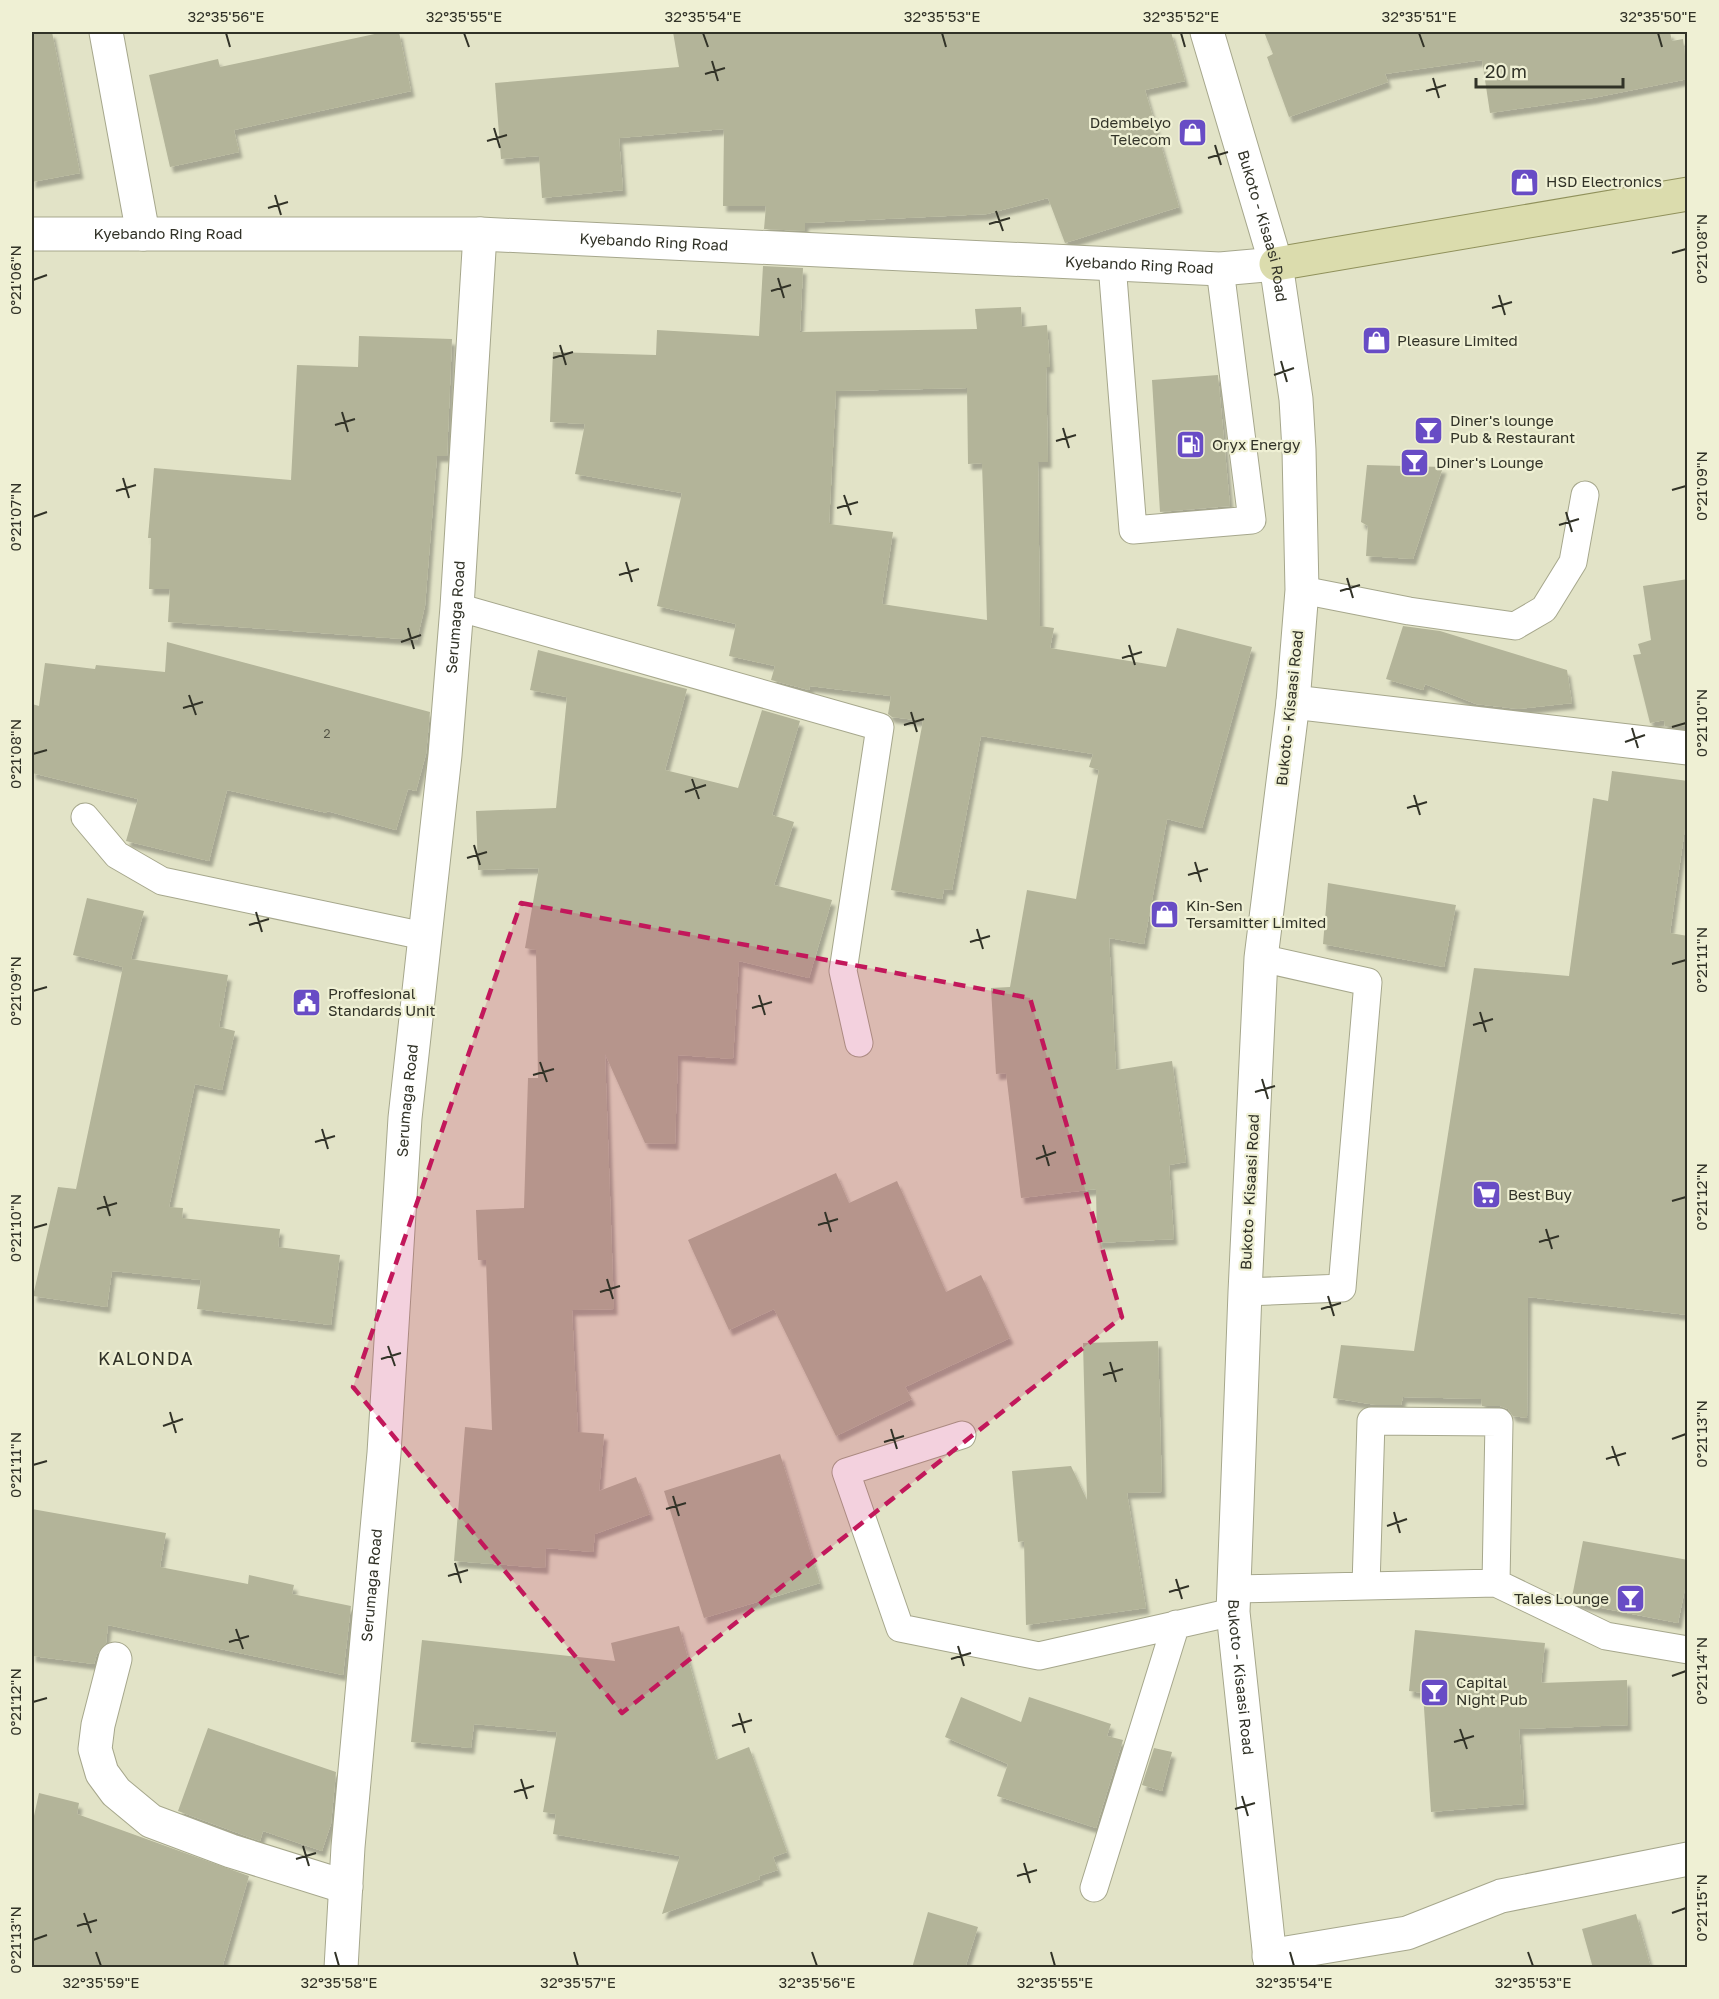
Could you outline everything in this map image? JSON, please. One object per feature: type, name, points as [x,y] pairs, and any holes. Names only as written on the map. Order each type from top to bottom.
[{"type":"main road","points":[[1276,264],[1688,194]]},
{"type":"street","points":[[106,32],[143,234]]},
{"type":"street","name":"Bukoto - Kisaasi Road","points":[[1208,32],[1276,264],[1296,399],[1302,590],[1293,702],[1261,958],[1245,1292],[1234,1600],[1270,1962]]},
{"type":"street","name":"Kyebando Ring Road","points":[[32,234],[480,234],[1220,269],[1276,264]]},
{"type":"street","name":"Serumaga Road","points":[[341,1968],[384,1453],[405,1118],[445,755],[457,607],[480,234]]},
{"type":"street","points":[[1293,702],[1688,748]]},
{"type":"street","points":[[115,1659],[98,1725],[95,1749],[102,1773],[116,1792],[151,1821],[231,1851],[346,1887]]},
{"type":"street","points":[[1270,1962],[1407,1932],[1501,1896],[1688,1859]]},
{"type":"lane","points":[[1112,264],[1133,530],[1252,520],[1220,269]]},
{"type":"lane","points":[[1302,590],[1408,611],[1515,626],[1544,609],[1572,562],[1585,495]]},
{"type":"lane","points":[[457,607],[880,727],[843,971],[859,1043]]},
{"type":"lane","points":[[85,817],[117,855],[162,881],[424,936]]},
{"type":"lane","points":[[1245,1292],[1342,1288],[1368,982],[1261,958]]},
{"type":"lane","points":[[1366,1586],[1371,1421],[1499,1422],[1496,1583]]},
{"type":"lane","points":[[962,1435],[846,1472],[900,1628],[1039,1656],[1176,1624],[1234,1600],[1366,1586],[1496,1583],[1606,1636],[1688,1650]]},
{"type":"lane","points":[[1094,1888],[1176,1624]]},
{"type":"highlighted area","points":[[521,903],[1030,998],[1122,1317],[622,1713],[353,1387]]},
{"type":"building","points":[[32,32],[52,32],[80,173],[32,182]]},
{"type":"building","points":[[384,32],[399,32],[411,91],[234,130],[239,152],[170,167],[149,75],[218,59],[220,67]]},
{"type":"building","points":[[673,32],[1171,32],[1185,81],[1145,90],[1179,207],[1065,243],[1048,198],[987,214],[805,223],[805,231],[764,229],[766,206],[723,206],[724,129],[619,138],[623,190],[542,198],[539,156],[501,159],[495,83],[679,67]]},
{"type":"building","points":[[1264,32],[1670,32],[1672,41],[1683,39],[1688,79],[1593,98],[1490,113],[1482,60],[1385,74],[1388,82],[1289,117],[1267,57],[1273,54]]},
{"type":"building","points":[[763,266],[803,268],[800,332],[977,329],[975,309],[1021,307],[1022,327],[1047,325],[1050,367],[1046,367],[1048,462],[1038,462],[1040,626],[1054,628],[1050,648],[1166,667],[1177,628],[1252,647],[1202,828],[1167,819],[1144,944],[1109,938],[1116,1070],[1172,1061],[1186,1162],[1169,1165],[1174,1239],[1097,1243],[1096,1189],[1021,1198],[1006,1073],[996,1074],[991,988],[1010,987],[1027,890],[1076,899],[1099,770],[1089,767],[1093,754],[981,736],[952,890],[944,889],[942,899],[891,890],[923,721],[892,717],[888,714],[891,696],[810,686],[809,690],[771,680],[775,666],[729,656],[736,624],[657,606],[682,493],[575,474],[585,424],[550,422],[553,352],[656,355],[657,330],[759,336]],"holes":[[[967,388],[968,464],[982,463],[987,620],[882,604],[893,532],[829,524],[836,391]]]},
{"type":"building","points":[[359,336],[452,339],[447,456],[437,456],[425,606],[417,640],[168,622],[170,589],[149,589],[151,538],[148,538],[154,468],[291,480],[297,365],[358,367]]},
{"type":"building","name":"Oryx Energy","points":[[1218,375],[1230,506],[1160,512],[1152,380]]},
{"type":"building","points":[[1367,465],[1443,467],[1413,559],[1366,556],[1368,526],[1361,522]]},
{"type":"building","points":[[1688,579],[1688,726],[1665,726],[1664,720],[1650,723],[1633,655],[1641,654],[1638,644],[1651,640],[1643,586]]},
{"type":"building","points":[[1403,626],[1440,631],[1567,670],[1572,703],[1518,709],[1476,704],[1425,684],[1423,690],[1386,679]]},
{"type":"building","points":[[167,642],[430,712],[426,754],[416,791],[408,789],[396,830],[327,811],[327,813],[227,790],[209,861],[126,841],[138,799],[32,773],[32,704],[39,706],[45,663],[95,669],[96,665],[165,672]]},
{"type":"building","points":[[538,650],[687,689],[665,770],[738,788],[762,710],[800,721],[772,815],[794,822],[774,885],[832,900],[809,978],[739,961],[733,1059],[678,1055],[675,1144],[645,1143],[605,1054],[614,1309],[572,1310],[578,1432],[604,1434],[599,1491],[636,1477],[650,1514],[595,1534],[593,1552],[546,1548],[545,1568],[454,1561],[465,1427],[492,1430],[486,1260],[478,1260],[476,1210],[524,1208],[528,1078],[538,1078],[536,950],[525,948],[539,868],[478,870],[476,811],[556,808],[567,697],[530,690]]},
{"type":"building","points":[[1612,771],[1688,781],[1688,807],[1670,933],[1688,936],[1688,1315],[1528,1297],[1527,1418],[1513,1416],[1508,1409],[1500,1406],[1482,1406],[1481,1399],[1403,1397],[1401,1405],[1376,1405],[1333,1398],[1341,1345],[1414,1351],[1474,968],[1569,976],[1593,798],[1608,801]]},
{"type":"building","points":[[1328,883],[1456,905],[1444,967],[1323,944]]},
{"type":"building","points":[[87,898],[144,911],[131,959],[228,975],[219,1027],[235,1031],[222,1090],[195,1084],[169,1207],[183,1208],[182,1218],[280,1229],[278,1247],[340,1255],[331,1325],[197,1309],[201,1280],[112,1271],[107,1307],[33,1296],[58,1187],[76,1189],[123,967],[73,955]]},
{"type":"building","points":[[836,1173],[849,1203],[897,1181],[946,1292],[981,1275],[1010,1338],[905,1387],[912,1399],[836,1436],[774,1309],[729,1330],[688,1240]]},
{"type":"building","points":[[1158,1341],[1162,1492],[1127,1493],[1146,1608],[1026,1625],[1024,1541],[1018,1542],[1012,1471],[1071,1466],[1087,1500],[1083,1343]]},
{"type":"building","points":[[780,1454],[820,1583],[704,1618],[664,1491]]},
{"type":"building","points":[[32,1509],[166,1533],[160,1567],[248,1584],[249,1575],[294,1585],[292,1594],[351,1606],[343,1675],[108,1625],[106,1643],[97,1654],[94,1664],[32,1656]]},
{"type":"building","points":[[1583,1541],[1688,1560],[1688,1574],[1678,1623],[1571,1602]]},
{"type":"building","points":[[679,1626],[716,1760],[749,1747],[787,1852],[773,1857],[778,1870],[759,1876],[760,1879],[662,1914],[680,1856],[553,1834],[556,1814],[543,1812],[557,1732],[474,1724],[471,1748],[411,1742],[422,1640],[615,1661],[611,1643]]},
{"type":"building","points":[[1415,1630],[1545,1643],[1541,1683],[1627,1680],[1628,1725],[1519,1729],[1524,1804],[1431,1812],[1423,1693],[1409,1691]]},
{"type":"building","points":[[961,1697],[1021,1722],[1029,1697],[1111,1724],[1107,1736],[1123,1740],[1096,1828],[997,1796],[1008,1764],[945,1737]]},
{"type":"building","points":[[208,1728],[336,1772],[331,1824],[322,1851],[263,1831],[260,1841],[178,1811]]},
{"type":"building","points":[[1154,1748],[1172,1752],[1162,1791],[1142,1785]]},
{"type":"building","points":[[39,1793],[79,1803],[77,1814],[249,1876],[222,1968],[32,1968],[32,1825]]},
{"type":"building","points":[[928,1912],[978,1927],[965,1968],[912,1968]]},
{"type":"building","points":[[1636,1914],[1651,1968],[1593,1968],[1582,1929]]},
{"type":"place","name":"Ddembelyo Telecom","points":[[1192,132]]},
{"type":"place","name":"HSD Electronics","points":[[1525,182]]},
{"type":"place","name":"Pleasure Limited","points":[[1376,341]]},
{"type":"place","name":"Diner's lounge Pub & Restaurant","points":[[1429,430]]},
{"type":"place","name":"Oryx Energy","points":[[1191,445]]},
{"type":"place","name":"Diner's Lounge","points":[[1415,463]]},
{"type":"place","name":"Kin-Sen Tersamitter Limited","points":[[1165,915]]},
{"type":"place","name":"Proffesional Standards Unit","points":[[307,1003]]},
{"type":"place","name":"Best Buy","points":[[1487,1195]]},
{"type":"place","name":"Tales Lounge","points":[[1630,1599]]},
{"type":"place","name":"Capital Night Pub","points":[[1435,1692]]},
{"type":"district","name":"KALONDA","points":[[146,1359]]}]
